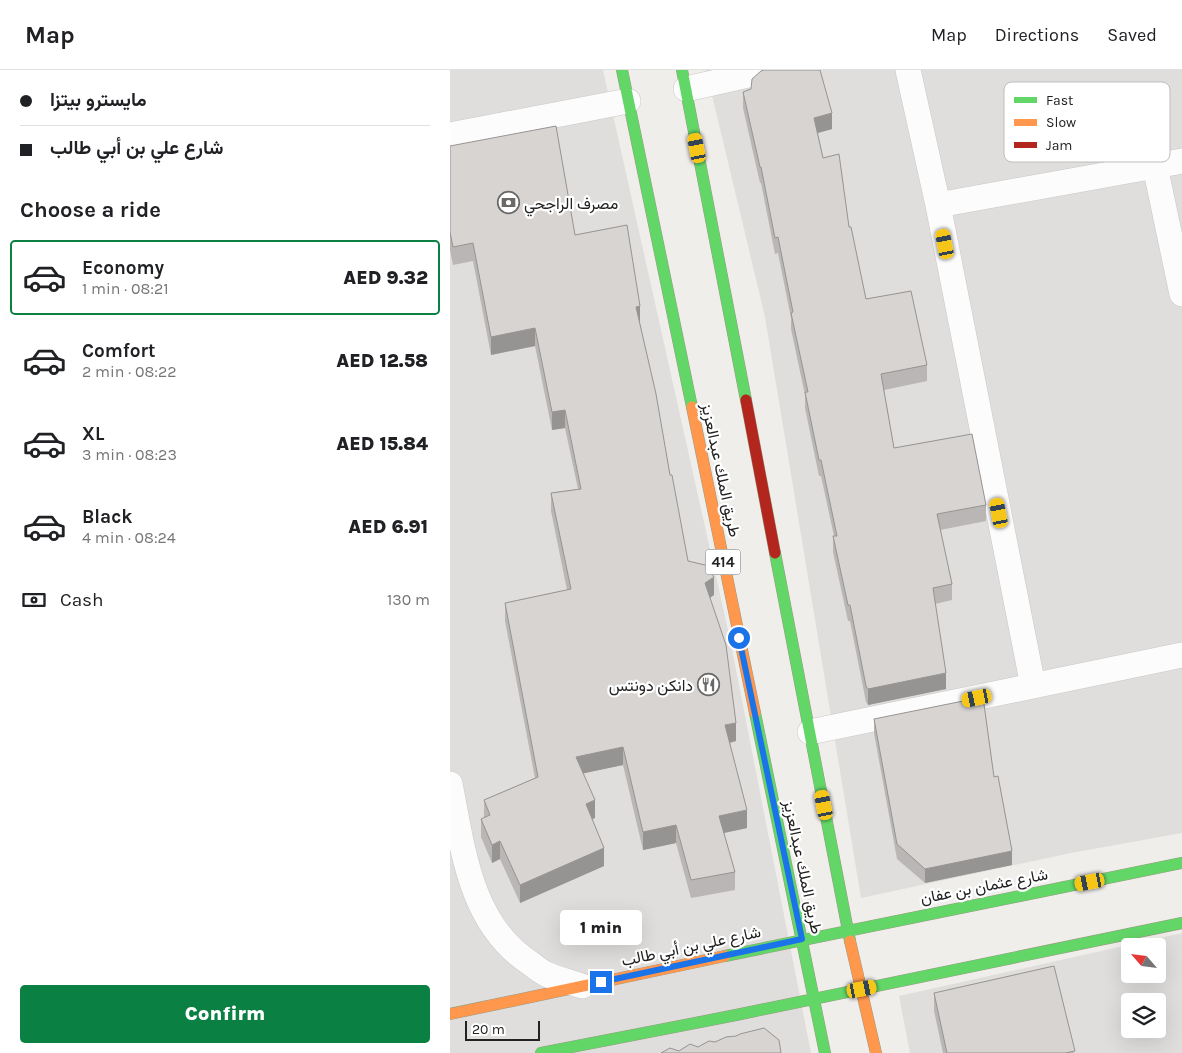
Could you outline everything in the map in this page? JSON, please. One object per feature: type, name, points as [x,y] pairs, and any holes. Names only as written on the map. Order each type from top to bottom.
[{"type":"main road","name":"طريق الملك عبدالعزيز","points":[[622,70],[797,940],[814,999],[826,1053]]},
{"type":"main road","name":"طريق الملك عبدالعزيز","points":[[684,80],[848,930],[876,1053]]},
{"type":"main road","name":"شارع عثمان بن عفان","points":[[797,940],[1182,863]]},
{"type":"main road","points":[[542,1053],[1182,923]]},
{"type":"main road","name":"شارع علي بن أبي طالب","points":[[450,1014],[797,940]]},
{"type":"street","points":[[684,80],[770,70]]},
{"type":"street","points":[[908,70],[938,205],[1033,686]]},
{"type":"street","points":[[450,136],[628,101]]},
{"type":"street","points":[[938,205],[1182,161]]},
{"type":"street","points":[[1155,166],[1182,294]]},
{"type":"street","points":[[810,732],[1182,655]]},
{"type":"street","points":[[451,794],[465,864],[476,896],[496,932],[519,956],[544,973],[582,986]]},
{"type":"shaded area","points":[[450,70],[603,70],[730,639],[811,1053],[450,1053]]},
{"type":"shaded area","points":[[706,70],[1182,70],[1182,833],[1071,853],[861,898],[765,317]]},
{"type":"shaded area","points":[[1182,933],[1182,1053],[910,1053],[899,996],[1121,947],[1121,983],[1166,983],[1166,938],[1160,938]]},
{"type":"building","points":[[764,70],[820,70],[832,113],[814,118],[823,158],[839,154],[849,227],[851,227],[866,299],[911,291],[927,365],[881,374],[894,448],[972,434],[986,505],[937,514],[952,584],[933,588],[946,673],[868,689],[866,686],[850,605],[848,605],[833,536],[837,536],[805,392],[808,392],[791,313],[793,312],[778,237],[775,238],[761,167],[743,92],[751,89],[752,79]]},
{"type":"building","points":[[556,126],[575,235],[627,225],[640,306],[636,307],[656,394],[688,561],[705,565],[714,577],[705,583],[726,645],[736,723],[725,725],[747,810],[719,816],[735,872],[691,880],[676,825],[643,832],[623,747],[576,757],[595,800],[586,804],[604,848],[520,885],[500,841],[492,845],[481,819],[490,815],[484,800],[538,777],[505,603],[571,589],[551,493],[581,489],[565,410],[552,412],[535,328],[491,337],[473,243],[453,247],[450,232],[450,146]]},
{"type":"building","points":[[983,697],[994,777],[998,776],[1012,851],[925,869],[897,844],[874,719]]},
{"type":"building","points":[[1054,966],[1075,1051],[1065,1053],[947,1053],[934,993]]},
{"type":"building","points":[[764,1028],[779,1040],[781,1053],[661,1053],[670,1048],[679,1051],[690,1044],[698,1047],[709,1041],[715,1042],[726,1037]]},
{"type":"traffic: fast","points":[[622,70],[692,407]]},
{"type":"traffic: fast","points":[[682,70],[746,400]]},
{"type":"traffic: fast","points":[[775,553],[850,941]]},
{"type":"traffic: fast","points":[[755,713],[825,1053]]},
{"type":"traffic: fast","points":[[725,956],[1182,863]]},
{"type":"traffic: fast","points":[[541,1053],[736,1015],[1182,923]]},
{"type":"traffic: slow","points":[[692,407],[755,713]]},
{"type":"traffic: slow","points":[[850,941],[876,1053]]},
{"type":"traffic: slow","points":[[450,1014],[725,956]]},
{"type":"traffic: jam","points":[[746,400],[775,553]]},
{"type":"place","name":"مصرف الراجحي","points":[[508,203]]},
{"type":"place","name":"دانكن دونتس","points":[[709,685]]},
{"type":"route","points":[[601,982],[802,939],[739,638]]}]
